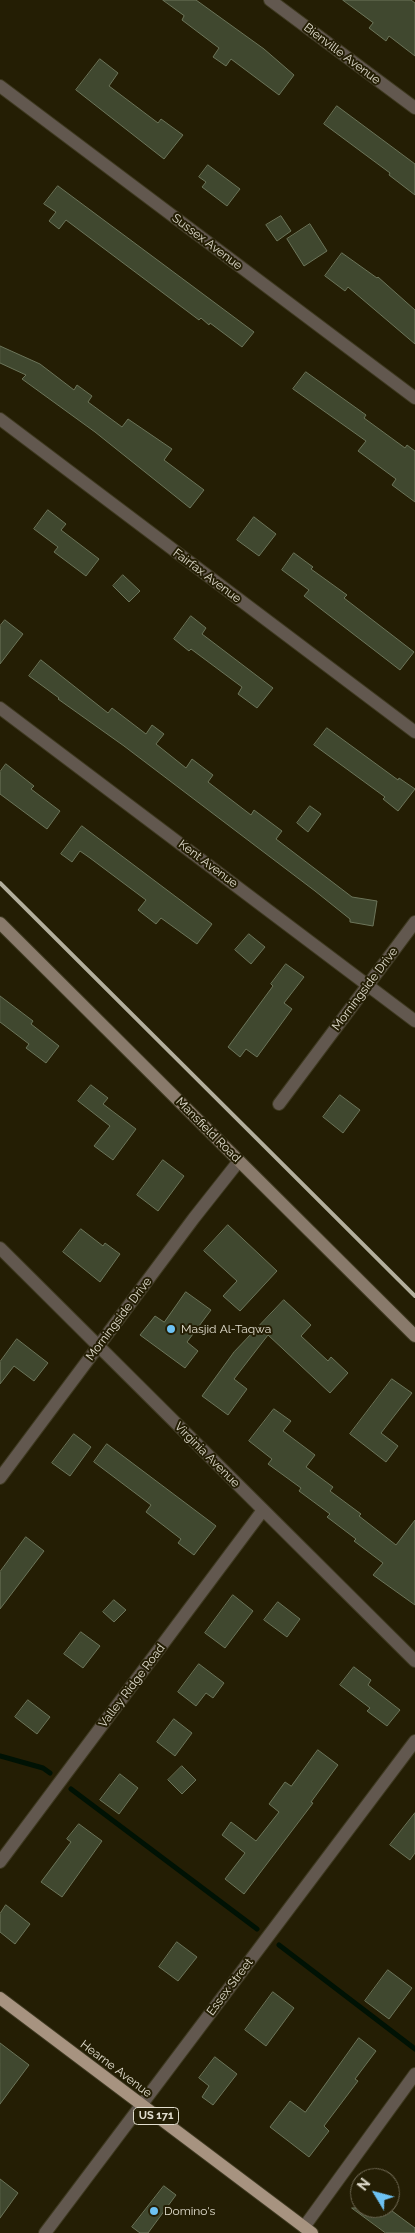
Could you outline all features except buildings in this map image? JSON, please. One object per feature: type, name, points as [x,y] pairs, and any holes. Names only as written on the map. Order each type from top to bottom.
[{"type":"main road","name":"Mansfield Road","points":[[0,923],[415,1336]]},
{"type":"main road","name":"Hearne Avenue","points":[[0,1998],[308,2230]]},
{"type":"street","name":"Bienville Avenue","points":[[270,0],[415,108]]},
{"type":"street","name":"Sussex Avenue","points":[[0,86],[415,398]]},
{"type":"street","name":"Fairfax Avenue","points":[[0,419],[415,732]]},
{"type":"street","name":"Kent Avenue","points":[[0,708],[415,1020]]},
{"type":"street","name":"Morningside Drive","points":[[279,1104],[415,922]]},
{"type":"street","name":"Morningside Drive","points":[[0,1478],[194,1218],[239,1161]]},
{"type":"street","name":"Virginia Avenue","points":[[0,1248],[415,1661]]},
{"type":"street","name":"Valley Ridge Road","points":[[0,1862],[264,1510]]},
{"type":"street","name":"Essex Street","points":[[45,2233],[415,1741]]},
{"type":"street","points":[[308,2230],[415,2074]]},
{"type":"waterway","points":[[0,1756],[43,1768],[50,1773]]},
{"type":"waterway","points":[[71,1789],[257,1929]]},
{"type":"waterway","points":[[279,1945],[415,2049]]},
{"type":"railway","points":[[0,883],[415,1296]]},
{"type":"place","name":"Masjid Al-Taqwa","points":[[171,1329]]},
{"type":"place","name":"Domino's","points":[[154,2211]]}]
